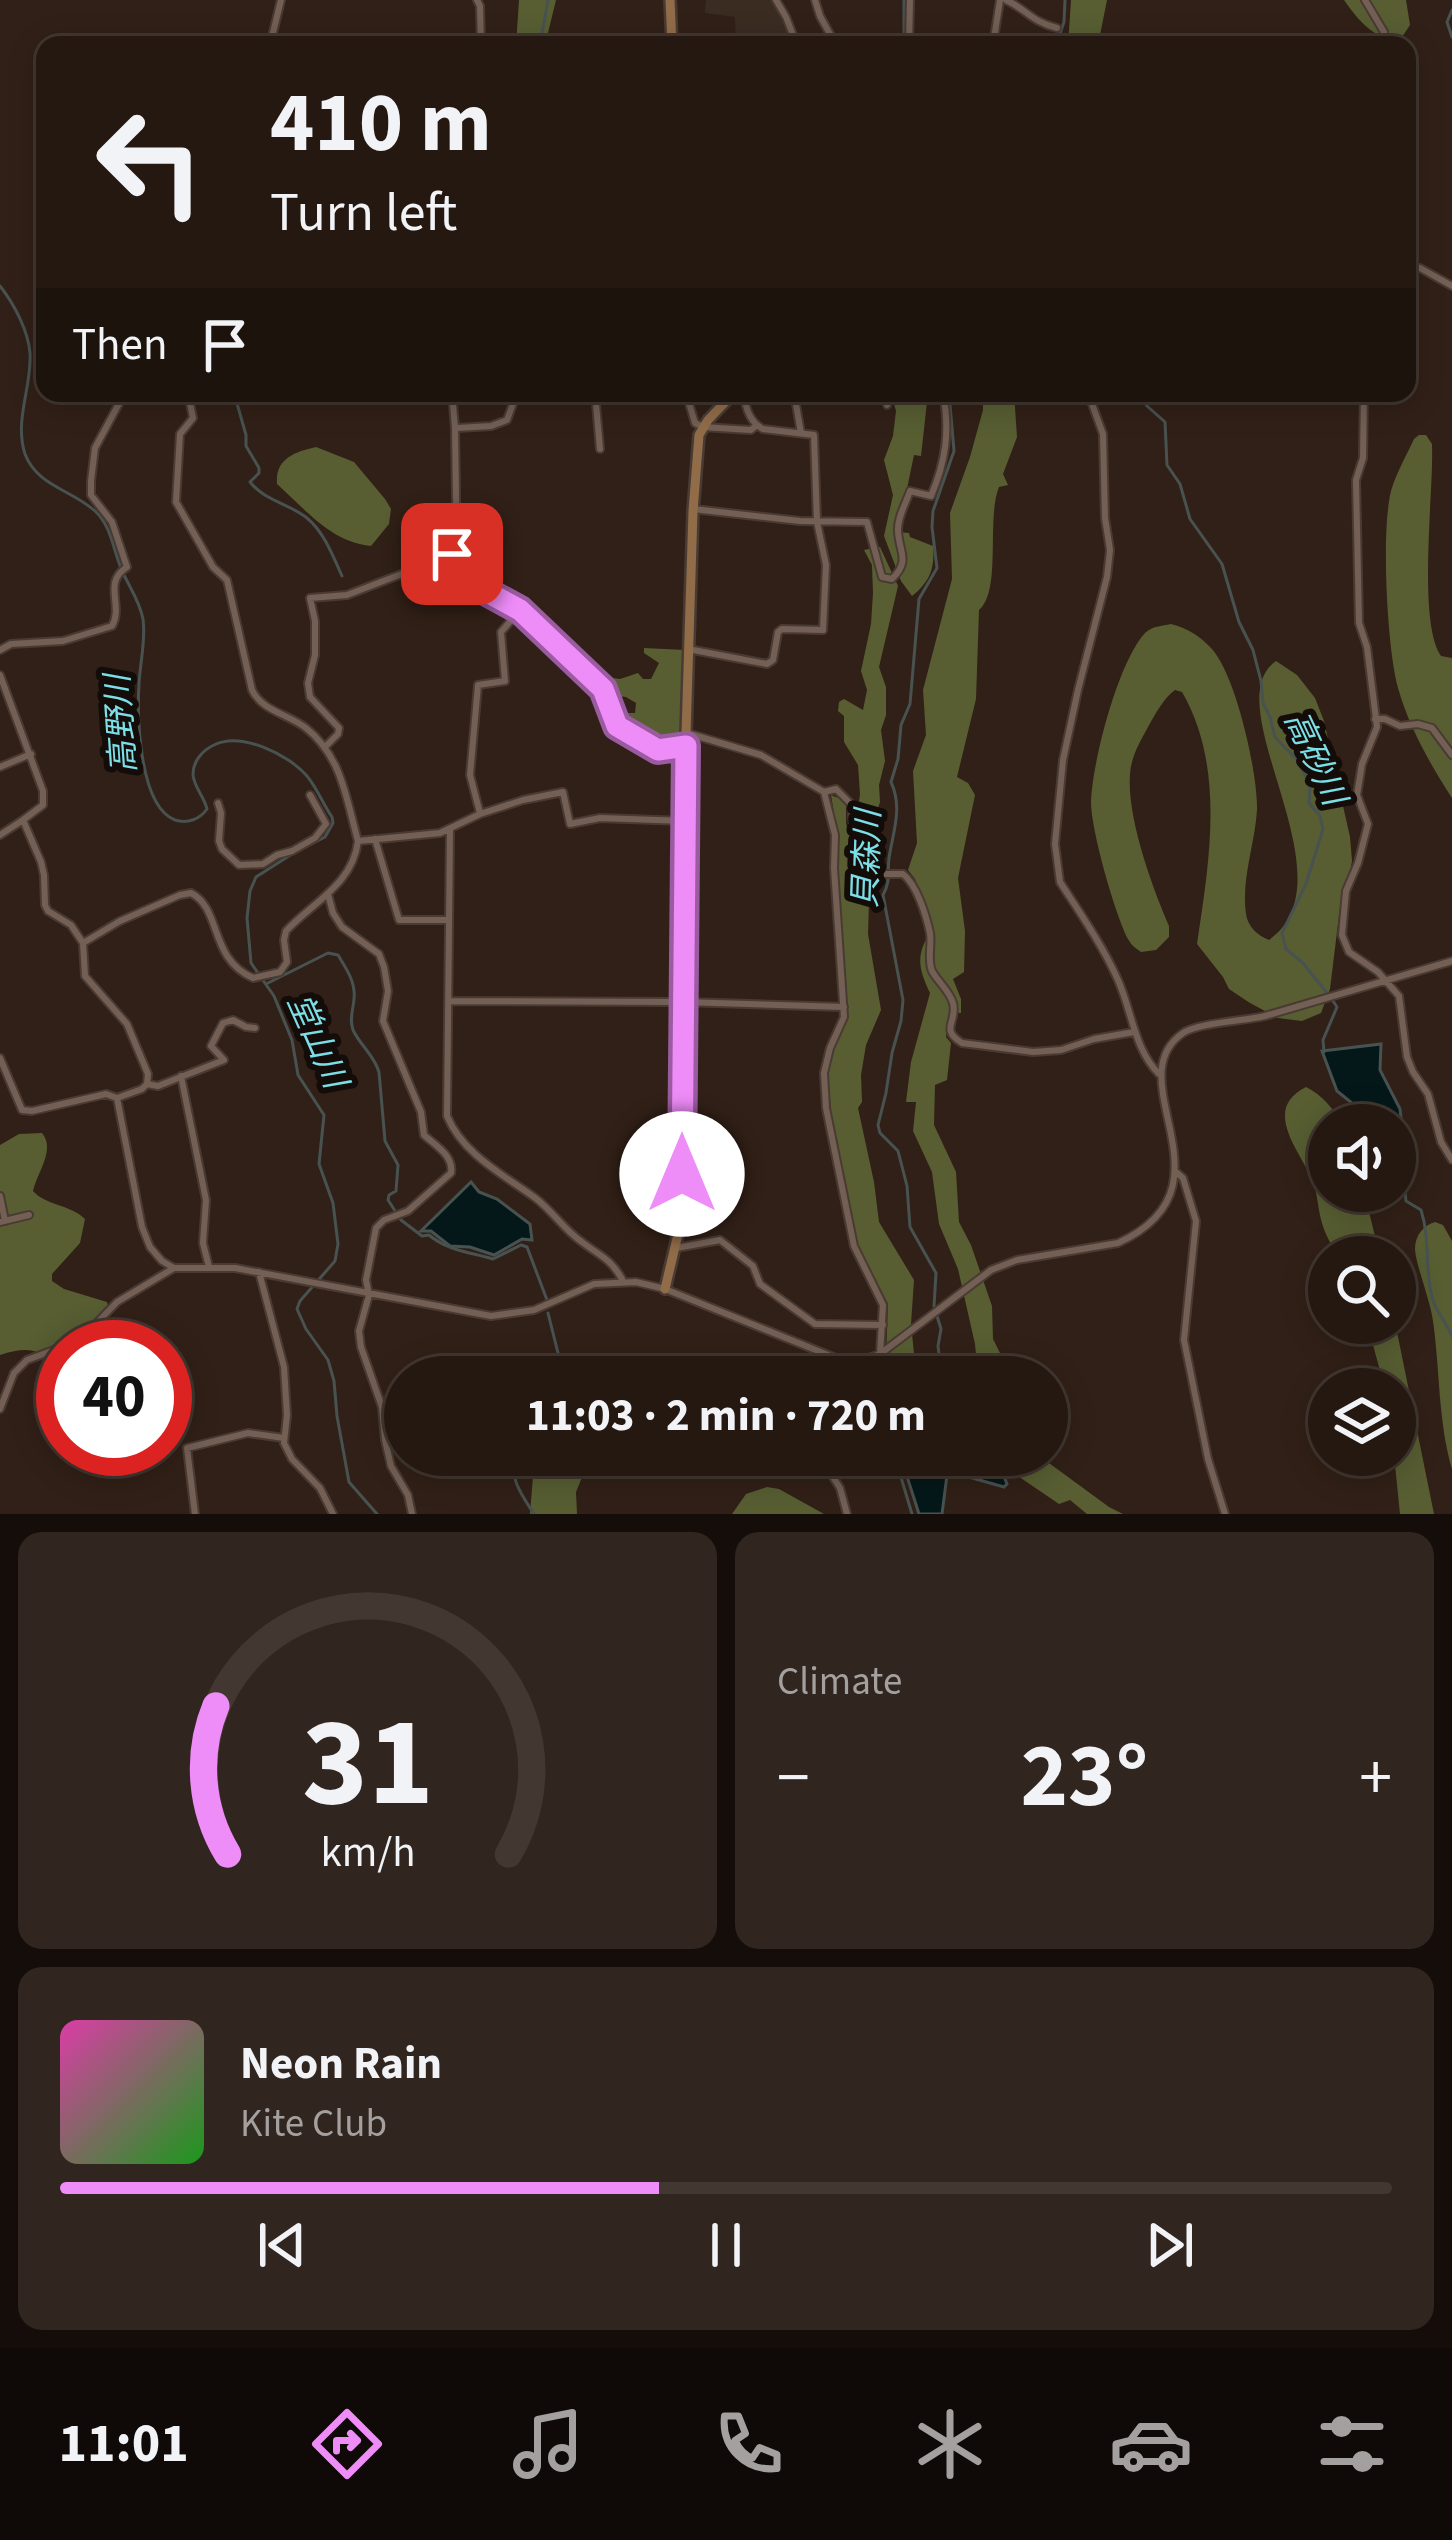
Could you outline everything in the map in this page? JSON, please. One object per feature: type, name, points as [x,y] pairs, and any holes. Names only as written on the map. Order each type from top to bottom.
[{"type":"street","points":[[272,36],[281,0]]},
{"type":"street","points":[[477,0],[481,36]]},
{"type":"street","points":[[670,0],[672,36]]},
{"type":"street","points":[[776,0],[793,36]]},
{"type":"street","points":[[815,0],[831,36]]},
{"type":"street","points":[[909,36],[910,0]]},
{"type":"street","points":[[995,36],[1003,0],[1057,28]]},
{"type":"street","points":[[1365,0],[1384,36]]},
{"type":"street","points":[[1416,269],[1452,286]]},
{"type":"street","points":[[0,650],[11,644],[63,641],[116,622],[112,585],[127,567],[112,522],[91,496],[91,481],[95,448],[120,402]]},
{"type":"street","points":[[83,943],[120,921],[191,893],[204,903],[228,960],[244,974],[260,978],[280,972],[286,967],[286,931],[349,870],[358,841],[340,769],[326,746],[302,725],[258,702],[227,580],[213,567],[176,502],[180,434],[193,418],[190,402]]},
{"type":"street","points":[[453,402],[457,553],[462,574],[520,610],[603,689],[617,726],[658,750],[686,746]]},
{"type":"street","points":[[455,428],[507,420],[514,402]]},
{"type":"street","points":[[596,402],[601,449]]},
{"type":"street","points":[[688,402],[694,423],[703,427],[751,430],[757,425]]},
{"type":"street","points":[[664,1288],[682,1217],[693,509],[698,443],[703,427],[726,402]]},
{"type":"street","points":[[688,649],[767,664],[773,660],[782,629],[823,630],[826,565],[817,522],[814,435],[763,429],[745,402]]},
{"type":"street","points":[[796,402],[801,433]]},
{"type":"street","points":[[693,509],[817,522],[867,522],[882,577],[889,580],[896,576],[903,556],[898,530],[910,491],[931,496],[942,470],[944,402]]},
{"type":"street","points":[[1091,402],[1103,434],[1110,550],[1063,760],[1057,868],[1060,882],[1118,980],[1134,1032],[1160,1074]]},
{"type":"street","points":[[1364,402],[1363,458],[1356,480],[1358,623],[1367,647],[1376,730],[1364,756],[1358,795],[1368,824],[1346,891],[1342,934],[1348,952],[1400,996],[1407,1057],[1428,1094],[1441,1142],[1452,1160]]},
{"type":"street","points":[[326,746],[339,728],[310,697],[308,683],[315,655],[310,598],[347,595],[412,570],[436,572],[457,553]]},
{"type":"street","points":[[480,814],[470,775],[478,686],[506,681],[501,632],[520,610]]},
{"type":"street","points":[[0,675],[43,791],[43,806],[0,835]]},
{"type":"street","points":[[1376,719],[1432,728],[1452,755]]},
{"type":"street","points":[[686,733],[761,755],[824,792],[835,835],[844,1007],[824,1073],[826,1108],[854,1246],[883,1305],[880,1354]]},
{"type":"street","points":[[0,767],[31,754]]},
{"type":"street","points":[[824,792],[836,789],[854,806],[852,825],[874,874],[903,874],[911,881],[929,930],[930,966],[952,1000],[949,1027],[955,1040],[1033,1052],[1134,1032]]},
{"type":"street","points":[[358,841],[450,830],[480,814],[563,792],[570,824],[600,818],[686,821]]},
{"type":"street","points":[[218,803],[221,848],[245,867],[292,851],[323,830],[325,820],[310,795]]},
{"type":"street","points":[[0,1058],[22,1110],[106,1094],[117,1098],[147,1084],[148,1074],[127,1024],[85,976],[83,943],[71,925],[45,905],[44,875],[23,820]]},
{"type":"street","points":[[450,830],[447,1116],[453,1130],[488,1166],[537,1199],[578,1240],[612,1262],[623,1281]]},
{"type":"street","points":[[375,839],[399,920],[448,920]]},
{"type":"street","points":[[328,894],[342,927],[379,954],[388,991],[383,1021],[421,1112],[424,1136],[452,1165],[451,1173],[408,1211],[376,1228],[359,1338],[382,1407],[391,1466],[408,1495],[412,1514]]},
{"type":"street","points":[[875,1356],[991,1270],[1017,1260],[1106,1247],[1131,1237],[1160,1211],[1176,1172],[1160,1074],[1169,1048],[1190,1029],[1265,1016],[1452,961]]},
{"type":"street","points":[[450,1001],[844,1007]]},
{"type":"street","points":[[147,1084],[158,1086],[224,1060],[211,1046],[224,1023],[233,1020],[255,1028]]},
{"type":"street","points":[[181,1076],[206,1199],[203,1243],[209,1267]]},
{"type":"street","points":[[117,1098],[142,1227],[161,1262],[174,1268],[259,1272],[475,1315],[504,1316],[546,1306],[584,1287],[623,1281],[664,1288],[828,1356]]},
{"type":"street","points":[[1176,1172],[1183,1178],[1196,1221],[1184,1340],[1208,1459],[1226,1514]]},
{"type":"street","points":[[0,1196],[3,1222],[29,1215]]},
{"type":"street","points":[[673,1249],[720,1240],[753,1266],[760,1284],[815,1324],[883,1325]]},
{"type":"street","points":[[0,1409],[14,1373],[27,1360],[93,1327],[117,1302],[174,1268]]},
{"type":"street","points":[[259,1272],[284,1367],[286,1451],[316,1481],[333,1514]]},
{"type":"street","points":[[195,1514],[187,1448],[248,1433],[284,1438]]},
{"type":"street","points":[[832,1476],[847,1514]]},
{"type":"shaded area","points":[[706,0],[772,0],[791,36],[736,36],[735,17],[705,13]]},
{"type":"shaded area","points":[[1381,1044],[1380,1070],[1397,1104],[1353,1104],[1337,1091],[1322,1051]]},
{"type":"shaded area","points":[[471,1182],[530,1224],[532,1240],[522,1239],[494,1255],[450,1246],[431,1231],[421,1231]]},
{"type":"shaded area","points":[[907,1476],[947,1476],[942,1514],[919,1514]]},
{"type":"shaded area","points":[[965,1476],[1004,1476],[1004,1487]]},
{"type":"green space","points":[[519,0],[556,0],[547,36],[517,36]]},
{"type":"green space","points":[[1071,0],[1107,0],[1100,36],[1069,36]]},
{"type":"green space","points":[[1344,0],[1406,0],[1410,25],[1403,36],[1381,36]]},
{"type":"green space","points":[[894,402],[927,402],[921,456],[914,455],[898,532],[933,546],[930,574],[912,596],[901,581],[884,536],[893,495],[884,460],[896,411]]},
{"type":"green space","points":[[983,402],[1015,402],[1017,437],[1003,474],[1008,485],[999,487],[995,501],[990,587],[979,610],[976,699],[957,777],[975,795],[958,878],[965,931],[964,972],[953,979],[961,1013],[950,1012],[947,1080],[935,1085],[934,1125],[956,1172],[959,1222],[992,1306],[993,1339],[1002,1356],[976,1356],[958,1269],[939,1224],[932,1172],[913,1131],[916,1102],[906,1102],[911,1062],[930,993],[921,952],[933,928],[908,870],[917,843],[913,771],[926,735],[923,690],[952,579],[950,513]]},
{"type":"green space","points":[[1419,435],[1426,435],[1432,444],[1430,615],[1441,656],[1452,658],[1452,798],[1403,703],[1388,619],[1386,533],[1391,491]]},
{"type":"green space","points":[[316,447],[354,462],[391,509],[389,524],[371,546],[331,531],[277,484],[279,468],[288,458]]},
{"type":"green space","points":[[880,547],[898,586],[879,667],[886,687],[880,802],[874,821],[867,820],[863,832],[857,817],[858,765],[844,742],[844,716],[838,711],[844,699],[863,710],[867,690],[861,671],[873,593],[872,565],[864,550]]},
{"type":"green space","points":[[1171,624],[1193,633],[1211,648],[1237,701],[1257,810],[1245,888],[1246,914],[1254,930],[1269,940],[1291,912],[1298,877],[1260,715],[1261,683],[1276,661],[1297,675],[1315,698],[1324,721],[1352,861],[1340,907],[1330,989],[1321,1013],[1302,1021],[1278,1018],[1229,989],[1197,944],[1209,849],[1209,784],[1196,721],[1182,692],[1175,690],[1141,740],[1130,779],[1140,845],[1169,937],[1156,950],[1141,952],[1128,939],[1117,911],[1092,815],[1096,763],[1116,689],[1135,647],[1148,631]]},
{"type":"green space","points":[[644,648],[685,650],[685,730],[661,739],[622,718],[624,713],[635,713],[636,703],[611,695],[601,682],[604,677],[620,679],[638,673],[651,679],[659,663]]},
{"type":"green space","points":[[831,795],[846,806],[846,824],[858,849],[869,900],[868,934],[881,1010],[866,1045],[858,1108],[879,1222],[914,1280],[914,1356],[886,1356],[888,1304],[858,1247],[832,1123],[828,1074],[848,1018],[836,868],[838,837]]},
{"type":"green space","points":[[1306,1087],[1328,1104],[1308,1104],[1308,1173],[1285,1121],[1292,1097]]},
{"type":"green space","points":[[42,1133],[46,1140],[33,1191],[85,1219],[80,1243],[52,1274],[52,1281],[107,1302],[108,1308],[107,1320],[36,1320],[36,1352],[0,1355],[0,1145],[19,1134]]},
{"type":"green space","points":[[1320,1212],[1369,1212],[1375,1236],[1328,1236]]},
{"type":"green space","points":[[1443,1225],[1452,1241],[1452,1469],[1433,1321],[1416,1254],[1417,1239],[1427,1226]]},
{"type":"green space","points":[[1373,1344],[1399,1344],[1404,1368],[1379,1368]]},
{"type":"green space","points":[[1416,1425],[1434,1514],[1400,1514],[1396,1476],[1416,1476]]},
{"type":"green space","points":[[533,1476],[582,1476],[576,1492],[577,1514],[530,1514]]},
{"type":"green space","points":[[1018,1476],[1067,1476],[1123,1514],[1087,1514],[1070,1500],[1059,1504]]},
{"type":"green space","points":[[767,1487],[824,1514],[732,1514],[746,1494]]},
{"type":"waterway","points":[[542,36],[548,0]]},
{"type":"waterway","name":"貝森川","points":[[904,0],[904,36]]},
{"type":"waterway","name":"高砂川","points":[[1059,36],[1065,0]]},
{"type":"waterway","points":[[1452,10],[1447,22],[1452,37]]},
{"type":"waterway","name":"高野川","points":[[0,286],[29,344],[21,429],[25,454],[38,473],[101,518],[142,613],[140,738],[154,797],[175,820],[193,820],[207,809],[193,774],[203,753],[225,741],[264,747],[307,776],[332,817],[325,837],[300,850]]},
{"type":"waterway","points":[[237,402],[246,446],[259,468],[250,482],[313,524],[342,576]]},
{"type":"waterway","name":"貝森川","points":[[939,1356],[936,1273],[910,1227],[898,1151],[878,1125],[903,1000],[883,895],[897,811],[891,782],[901,725],[910,704],[919,599],[937,568],[933,511],[954,451],[950,402]]},
{"type":"waterway","name":"高砂川","points":[[1145,402],[1165,422],[1167,465],[1180,484],[1190,519],[1222,564],[1239,622],[1253,650],[1275,737],[1299,762],[1310,786],[1309,803],[1320,816],[1323,829],[1306,884],[1282,933],[1286,949],[1327,993]]},
{"type":"waterway","name":"堂山川","points":[[292,854],[256,877],[250,891],[251,963],[274,996],[292,1040],[298,1075],[324,1115],[319,1164],[333,1203],[338,1244],[335,1261],[297,1309],[328,1360],[349,1482],[377,1514]]},
{"type":"waterway","name":"高野川","points":[[268,983],[328,953],[338,955],[353,986],[353,1030],[379,1072],[385,1141],[398,1165],[396,1191],[388,1200],[401,1220],[422,1236],[452,1248],[493,1259],[521,1245],[527,1247],[547,1300]]},
{"type":"waterway","name":"高砂川","points":[[1324,1052],[1323,1040],[1337,1007],[1333,1001]]},
{"type":"waterway","name":"高砂川","points":[[1416,1207],[1426,1233],[1433,1301],[1452,1336]]},
{"type":"waterway","name":"高野川","points":[[548,1313],[559,1356]]},
{"type":"waterway","name":"高野川","points":[[515,1476],[534,1514]]},
{"type":"waterway","name":"貝森川","points":[[901,1476],[912,1514]]},
{"type":"route","points":[[452,554],[457,553],[462,574],[520,610],[603,689],[617,726],[658,750],[686,746],[682,1174]]}]
